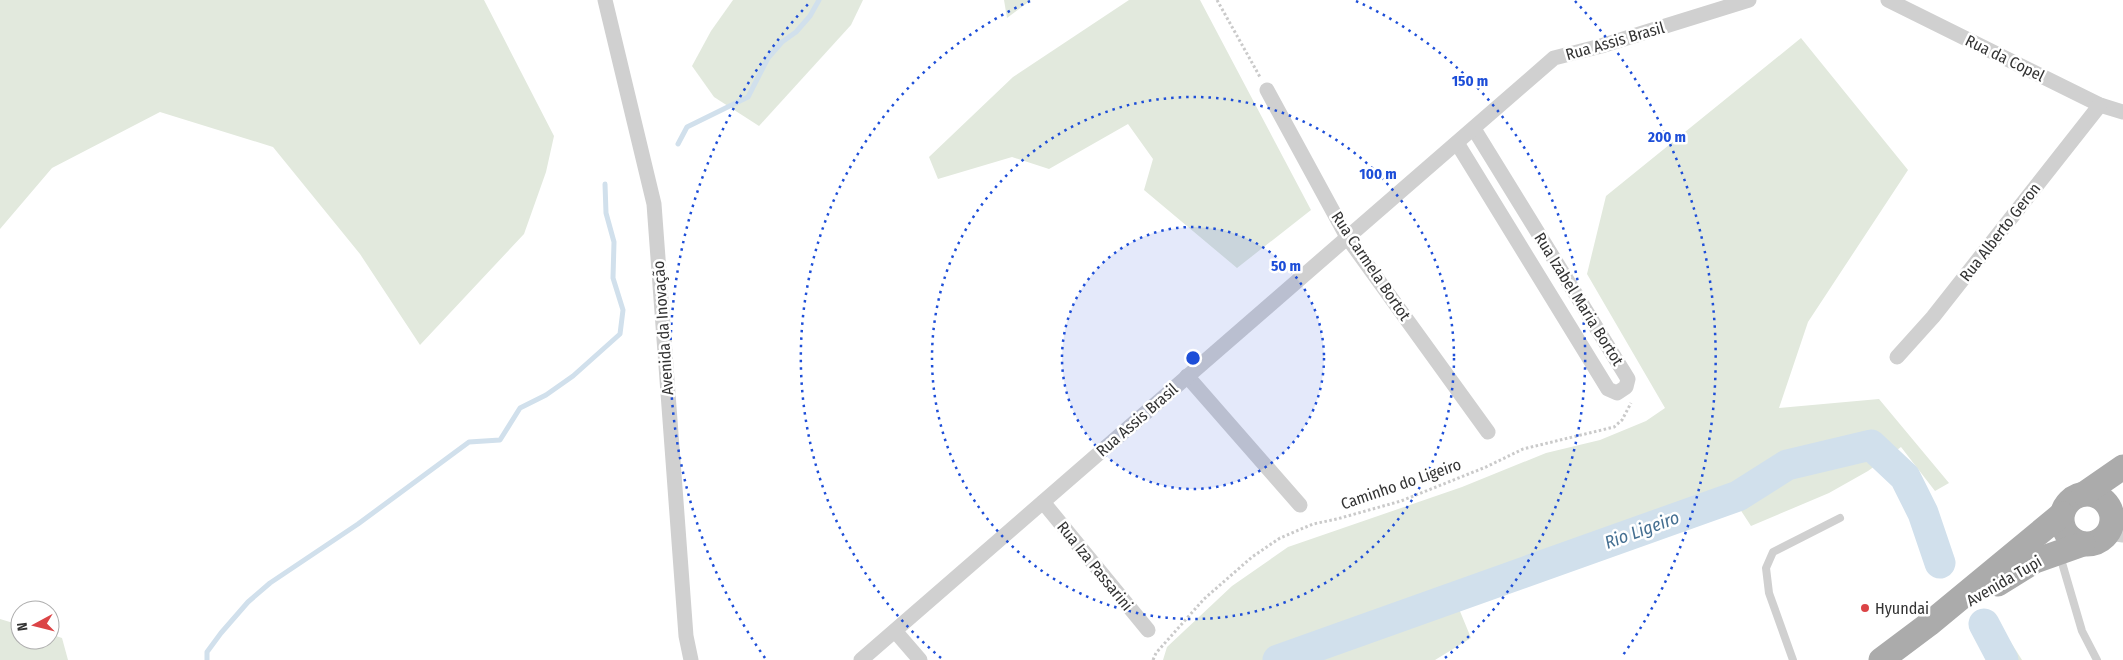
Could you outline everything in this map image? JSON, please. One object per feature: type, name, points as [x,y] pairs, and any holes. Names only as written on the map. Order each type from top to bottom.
[{"type":"main road","points":[[2084,494],[2123,467]]},
{"type":"main road","points":[[2084,494],[2094,494],[2102,498],[2118,498],[2113,515],[2116,534]]},
{"type":"main road","name":"Avenida Tupi","points":[[1881,660],[1929,624],[2062,514],[2070,500],[2084,494]]},
{"type":"main road","points":[[2062,514],[2064,531],[2070,538],[2083,544]]},
{"type":"main road","name":"Avenida Tupi","points":[[1929,624],[2035,561],[2083,544],[2096,544],[2116,534]]},
{"type":"street","name":"Avenida da Inovação","points":[[606,0],[654,204],[686,636],[691,660]]},
{"type":"street","name":"Rua Assis Brasil","points":[[861,660],[1554,58],[1601,46],[1749,0]]},
{"type":"street","name":"Rua da Copel","points":[[1888,0],[2100,104],[2123,112]]},
{"type":"street","name":"Rua Carmela Bortot","points":[[1267,90],[1347,237],[1488,432]]},
{"type":"street","name":"Rua Alberto Geron","points":[[1897,356],[1933,317],[2100,104]]},
{"type":"street","name":"Rua Izabel Maria Bortot","points":[[1457,143],[1608,389],[1617,392],[1626,388],[1628,379],[1474,128]]},
{"type":"street","points":[[1187,376],[1300,505]]},
{"type":"street","name":"Rua Iza Passarini","points":[[1043,502],[1148,630]]},
{"type":"street","points":[[895,631],[920,660]]},
{"type":"lane","points":[[1793,660],[1769,593],[1766,568],[1773,552],[1840,518]]},
{"type":"lane","points":[[2059,552],[2082,631],[2097,660]]},
{"type":"path","points":[[1217,0],[1267,90]]},
{"type":"path","name":"Caminho do Ligeiro","points":[[1153,660],[1156,653],[1204,599],[1265,546],[1313,524],[1370,510],[1418,494],[1486,467],[1523,449],[1614,427],[1622,420],[1637,389],[1628,379]]},
{"type":"shaded area","points":[[0,0],[484,0],[554,136],[546,172],[524,234],[420,345],[360,254],[273,147],[160,112],[52,168],[0,229]]},
{"type":"shaded area","points":[[733,0],[863,0],[851,25],[759,126],[714,97],[692,66],[711,31]]},
{"type":"shaded area","points":[[1004,0],[1031,0],[1007,18]]},
{"type":"shaded area","points":[[1129,0],[1200,0],[1311,210],[1237,268],[1144,190],[1153,159],[1128,124],[1049,169],[1012,157],[938,179],[929,157],[1013,77]]},
{"type":"shaded area","points":[[1801,38],[1908,170],[1808,322],[1779,408],[1879,399],[1949,483],[1935,491],[1901,447],[1868,471],[1829,493],[1751,526],[1736,503],[1457,604],[1471,638],[1435,660],[1163,660],[1167,647],[1232,586],[1288,547],[1462,487],[1546,453],[1600,440],[1646,421],[1665,408],[1587,274],[1606,196]]},
{"type":"shaded area","points":[[0,619],[10,622],[10,650],[60,650],[60,637],[62,638],[68,660],[0,660]]},
{"type":"shaded area","points":[[1996,619],[2022,660],[1989,660],[1973,632]]},
{"type":"waterway","points":[[678,144],[687,127],[748,97],[768,58],[782,42],[796,32],[810,16],[819,0]]},
{"type":"waterway","points":[[207,660],[207,652],[221,633],[248,602],[270,583],[358,524],[469,442],[500,440],[520,408],[546,395],[573,376],[620,334],[623,310],[613,278],[614,242],[606,213],[605,184]]},
{"type":"waterway","name":"Rio Ligeiro","points":[[1278,660],[1738,496],[1787,465],[1871,445],[1905,477],[1923,513],[1940,563]]},
{"type":"waterway","name":"Rio Ligeiro","points":[[1984,624],[2003,660]]},
{"type":"place","name":"Hyundai","points":[[1865,608]]}]
